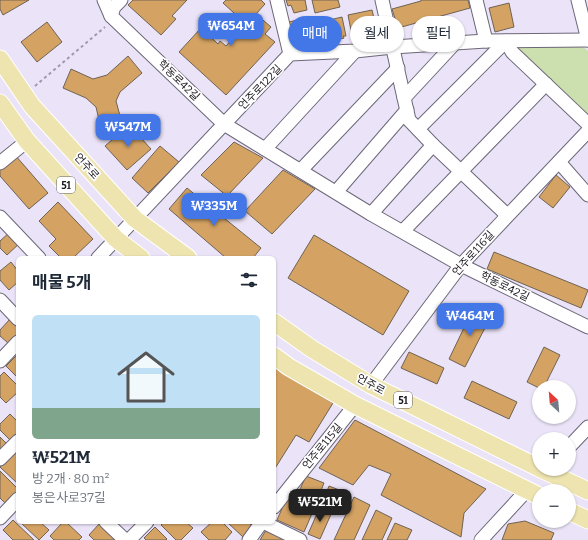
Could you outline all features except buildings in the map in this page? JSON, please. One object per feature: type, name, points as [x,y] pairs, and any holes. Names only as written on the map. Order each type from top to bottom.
[{"type":"main road","name":"언주로","points":[[0,59],[28,100],[135,219],[185,256]]},
{"type":"main road","points":[[0,80],[12,93],[28,100]]},
{"type":"main road","name":"51","points":[[0,103],[27,141],[116,239],[138,256]]},
{"type":"main road","name":"언주로","points":[[276,323],[312,349],[371,385],[532,464]]},
{"type":"main road","points":[[297,372],[307,370],[313,364],[314,354],[312,349]]},
{"type":"main road","name":"51","points":[[276,357],[297,372],[355,405],[532,493]]},
{"type":"main road","name":"언주로","points":[[557,476],[588,491]]},
{"type":"main road","points":[[576,514],[588,520]]},
{"type":"street","name":"학동로42길","points":[[104,0],[111,16],[224,124],[371,214],[461,265],[588,327]]},
{"type":"street","points":[[111,16],[114,7],[121,0]]},
{"type":"street","points":[[277,0],[290,54]]},
{"type":"street","points":[[382,0],[386,16]]},
{"type":"street","points":[[476,0],[486,41]]},
{"type":"street","points":[[578,0],[588,40]]},
{"type":"street","name":"언주로122길","points":[[465,42],[588,40]]},
{"type":"street","points":[[418,129],[506,41],[512,52],[588,124]]},
{"type":"street","name":"언주로122길","points":[[100,256],[290,54],[350,51]]},
{"type":"street","points":[[265,149],[354,52]]},
{"type":"street","points":[[394,52],[409,120],[433,145],[507,215]]},
{"type":"street","points":[[336,192],[448,52]]},
{"type":"street","points":[[301,170],[398,68]]},
{"type":"street","points":[[403,231],[546,84]]},
{"type":"street","name":"언주로116길","points":[[371,385],[461,265],[588,131]]},
{"type":"street","points":[[0,163],[27,141]]},
{"type":"street","points":[[371,214],[433,145]]},
{"type":"street","points":[[559,162],[588,195]]},
{"type":"street","points":[[0,217],[36,256]]},
{"type":"street","points":[[0,300],[16,317]]},
{"type":"street","points":[[0,361],[16,344]]},
{"type":"street","name":"언주로115길","points":[[276,504],[355,405]]},
{"type":"street","points":[[576,440],[588,427]]},
{"type":"street","points":[[0,459],[16,443]]},
{"type":"street","points":[[481,540],[532,494]]},
{"type":"street","points":[[0,518],[16,501]]},
{"type":"street","points":[[108,524],[125,540]]},
{"type":"street","points":[[129,540],[145,524]]},
{"type":"street","points":[[249,540],[261,524]]},
{"type":"street","points":[[266,524],[300,540]]},
{"type":"path","points":[[28,100],[109,24],[111,16]]},
{"type":"green space","points":[[519,46],[582,46],[588,51],[588,120],[515,50]]}]
